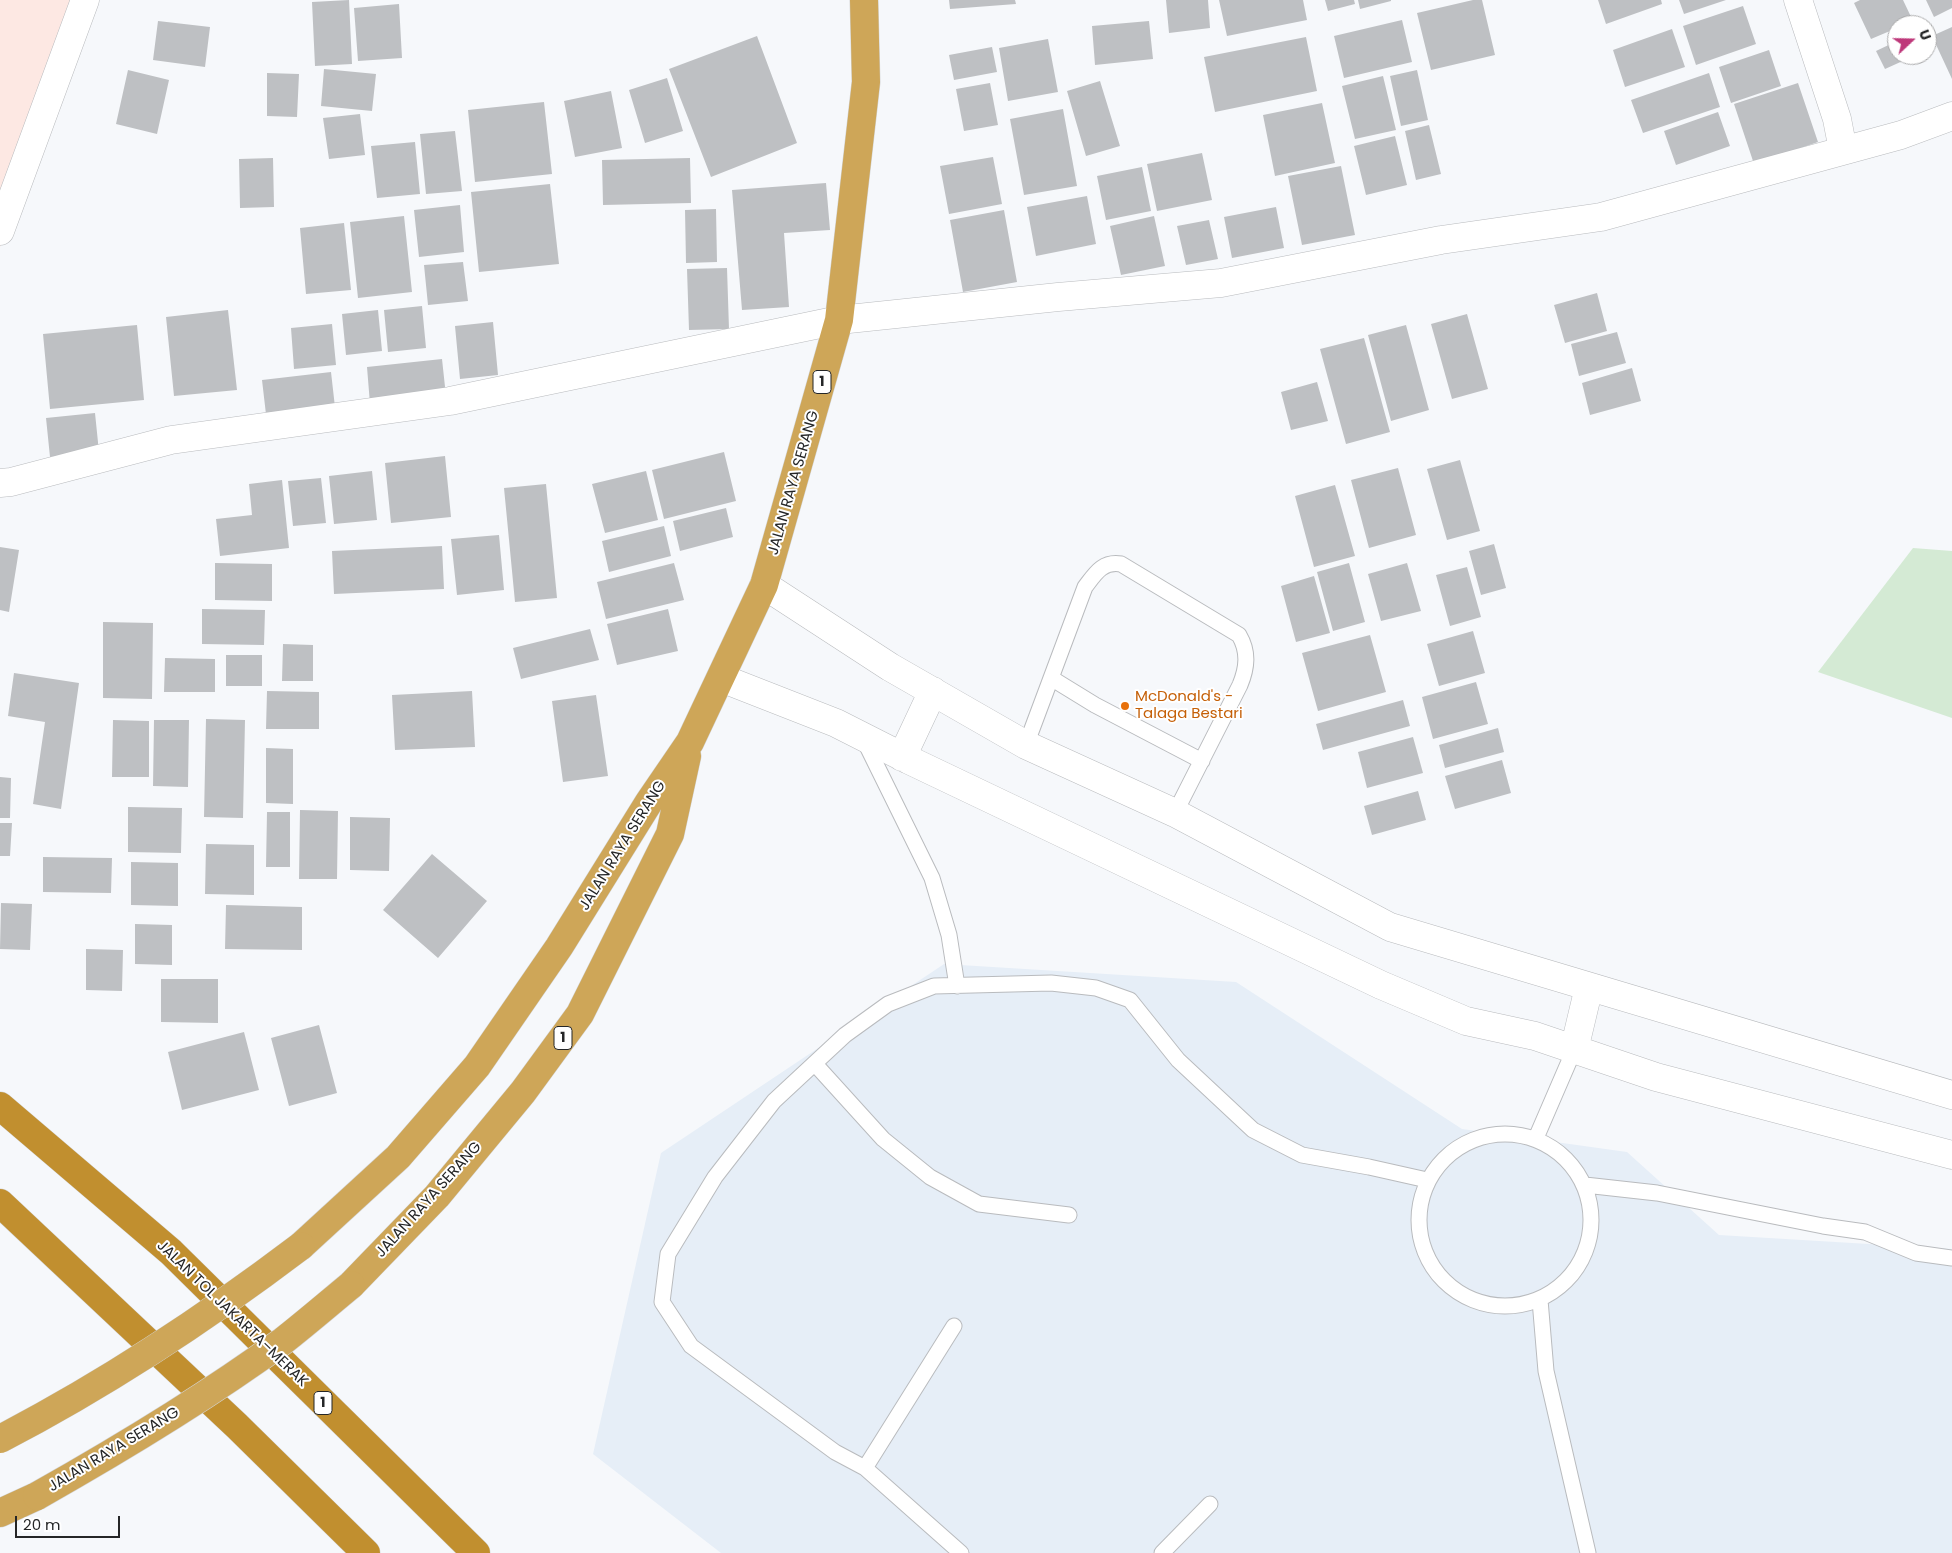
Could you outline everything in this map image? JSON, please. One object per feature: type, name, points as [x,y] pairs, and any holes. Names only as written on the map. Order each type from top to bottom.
[{"type":"highway","name":"JALAN RAYA SERANG","points":[[0,1439],[70,1403],[241,1292],[301,1246],[398,1157],[478,1066],[559,947],[649,802],[690,742],[764,585],[839,320],[866,82],[864,0]]},
{"type":"highway","name":"JALAN RAYA SERANG","points":[[0,1512],[37,1496],[116,1452],[206,1395],[284,1340],[351,1285],[437,1196],[523,1092],[580,1014],[670,834],[690,742]]},
{"type":"highway","name":"JALAN TOL JAKARTA–MERAK","points":[[0,1106],[171,1252],[476,1553]]},
{"type":"highway","points":[[0,1203],[237,1426],[366,1553]]},
{"type":"street","points":[[0,231],[85,0]]},
{"type":"street","points":[[1798,0],[1836,119],[1843,150]]},
{"type":"street","points":[[0,483],[171,440],[450,400],[839,320],[1058,297],[1221,283],[1440,240],[1601,217],[1901,135],[1952,116]]},
{"type":"street","points":[[764,585],[890,667],[1026,745],[1175,813],[1390,927],[1952,1094]]},
{"type":"street","points":[[721,678],[836,722],[902,757],[1381,985],[1466,1021],[1535,1036],[1656,1077],[1952,1154]]},
{"type":"street","points":[[902,757],[933,691]]},
{"type":"street","points":[[1574,1050],[1589,987]]},
{"type":"lane","points":[[1026,745],[1085,587],[1101,567],[1114,563],[1121,564],[1239,635],[1247,655],[1245,673],[1175,813]]},
{"type":"lane","points":[[1051,678],[1095,705],[1202,761]]},
{"type":"lane","points":[[862,736],[932,878],[949,935],[957,986]]},
{"type":"lane","points":[[961,1553],[865,1468],[835,1452],[691,1346],[662,1302],[668,1254],[715,1177],[774,1101],[845,1035],[888,1004],[934,986],[1051,983],[1096,988],[1130,1000],[1178,1060],[1253,1130],[1302,1155],[1426,1180]]},
{"type":"lane","points":[[1536,1138],[1574,1050]]},
{"type":"lane","points":[[815,1064],[883,1139],[930,1177],[979,1204],[1069,1215]]},
{"type":"lane","points":[[1502,1132],[1536,1138],[1565,1156],[1585,1185],[1592,1218],[1586,1252],[1568,1280],[1540,1300],[1508,1308],[1474,1302],[1446,1284],[1426,1257],[1418,1224],[1426,1180],[1440,1160],[1468,1140],[1502,1132]]},
{"type":"lane","points":[[1585,1185],[1657,1193],[1823,1226],[1866,1232],[1916,1253],[1952,1258]]},
{"type":"lane","points":[[1540,1300],[1546,1371],[1588,1553]]},
{"type":"lane","points":[[865,1468],[954,1326]]},
{"type":"lane","points":[[1162,1553],[1210,1504]]},
{"type":"shaded area","points":[[0,0],[87,0],[0,247]]},
{"type":"shaded area","points":[[944,964],[1236,982],[1462,1129],[1627,1152],[1719,1235],[1952,1249],[1952,1553],[721,1553],[593,1454],[661,1153]]},
{"type":"green space","points":[[1913,548],[1952,551],[1952,718],[1818,672]]},
{"type":"building","points":[[349,0],[352,64],[315,66],[312,2]]},
{"type":"building","points":[[949,0],[1015,0],[1016,4],[950,9]]},
{"type":"building","points":[[1166,0],[1208,0],[1210,28],[1169,33]]},
{"type":"building","points":[[1219,0],[1303,0],[1307,20],[1227,36]]},
{"type":"building","points":[[1325,0],[1354,0],[1355,4],[1328,11]]},
{"type":"building","points":[[1358,0],[1391,0],[1391,1],[1360,9]]},
{"type":"building","points":[[1473,0],[1482,0],[1495,55],[1431,70],[1417,13]]},
{"type":"building","points":[[1598,0],[1661,0],[1662,4],[1606,24]]},
{"type":"building","points":[[1679,0],[1726,0],[1684,14]]},
{"type":"building","points":[[1860,0],[1903,0],[1910,15],[1887,15],[1887,32],[1871,39],[1854,3]]},
{"type":"building","points":[[1926,0],[1952,0],[1952,8],[1937,16],[1933,15]]},
{"type":"building","points":[[399,4],[402,58],[358,61],[354,8]]},
{"type":"building","points":[[1743,6],[1756,44],[1696,65],[1683,26]]},
{"type":"building","points":[[1402,20],[1412,62],[1344,78],[1334,36]]},
{"type":"building","points":[[158,21],[210,27],[205,67],[153,60]]},
{"type":"building","points":[[1149,21],[1153,59],[1095,65],[1092,26]]},
{"type":"building","points":[[1952,27],[1952,79],[1937,47],[1937,34]]},
{"type":"building","points":[[1672,29],[1685,67],[1625,87],[1613,50]]},
{"type":"building","points":[[757,36],[797,143],[711,177],[669,69]]},
{"type":"building","points":[[1306,37],[1317,91],[1215,112],[1204,57]]},
{"type":"building","points":[[1048,39],[1058,92],[1008,101],[999,48]]},
{"type":"building","points":[[1887,46],[1887,65],[1894,65],[1885,69],[1876,51]]},
{"type":"building","points":[[992,47],[997,72],[954,80],[949,55]]},
{"type":"building","points":[[1769,50],[1781,86],[1731,103],[1719,67]]},
{"type":"building","points":[[324,69],[376,74],[372,111],[321,106]]},
{"type":"building","points":[[128,70],[169,80],[157,134],[116,124]]},
{"type":"building","points":[[1417,70],[1428,120],[1401,126],[1390,76]]},
{"type":"building","points":[[267,73],[299,74],[297,117],[267,116]]},
{"type":"building","points":[[1709,73],[1720,107],[1643,133],[1631,100]]},
{"type":"building","points":[[1383,76],[1396,130],[1355,139],[1342,86]]},
{"type":"building","points":[[667,78],[683,131],[645,143],[629,90]]},
{"type":"building","points":[[1100,81],[1120,146],[1086,156],[1067,91]]},
{"type":"building","points":[[990,83],[998,125],[964,131],[956,89]]},
{"type":"building","points":[[1798,83],[1818,142],[1754,164],[1734,104]]},
{"type":"building","points":[[611,91],[622,148],[575,157],[564,101]]},
{"type":"building","points":[[544,102],[552,174],[475,182],[468,110]]},
{"type":"building","points":[[1322,103],[1335,163],[1275,176],[1263,115]]},
{"type":"building","points":[[1063,109],[1077,186],[1024,195],[1010,119]]},
{"type":"building","points":[[1718,112],[1730,146],[1676,165],[1664,131]]},
{"type":"building","points":[[360,114],[365,155],[329,159],[323,118]]},
{"type":"building","points":[[1429,125],[1441,174],[1416,180],[1405,131]]},
{"type":"building","points":[[455,131],[462,191],[426,194],[420,134]]},
{"type":"building","points":[[1395,136],[1407,185],[1366,195],[1354,146]]},
{"type":"building","points":[[415,142],[420,194],[377,198],[371,146]]},
{"type":"building","points":[[1202,153],[1212,200],[1157,211],[1147,164]]},
{"type":"building","points":[[993,157],[1002,204],[949,214],[940,166]]},
{"type":"building","points":[[273,158],[274,207],[240,208],[239,159]]},
{"type":"building","points":[[690,158],[691,203],[603,205],[602,160]]},
{"type":"building","points":[[1341,166],[1355,235],[1302,245],[1288,176]]},
{"type":"building","points":[[1142,167],[1151,211],[1106,220],[1097,176]]},
{"type":"building","points":[[826,183],[830,230],[784,233],[789,307],[742,310],[732,190]]},
{"type":"building","points":[[550,184],[559,264],[479,272],[471,192]]},
{"type":"building","points":[[1087,196],[1096,244],[1036,256],[1027,207]]},
{"type":"building","points":[[460,205],[464,252],[419,257],[414,210]]},
{"type":"building","points":[[1276,207],[1284,248],[1232,258],[1224,217]]},
{"type":"building","points":[[716,209],[717,262],[686,263],[685,210]]},
{"type":"building","points":[[1004,210],[1017,282],[963,292],[950,220]]},
{"type":"building","points":[[404,216],[412,292],[358,298],[350,222]]},
{"type":"building","points":[[1154,216],[1165,266],[1121,275],[1110,226]]},
{"type":"building","points":[[1209,220],[1218,259],[1186,265],[1177,226]]},
{"type":"building","points":[[344,223],[351,290],[306,294],[300,228]]},
{"type":"building","points":[[463,262],[468,301],[428,305],[424,265]]},
{"type":"building","points":[[727,268],[729,329],[689,330],[687,269]]},
{"type":"building","points":[[1597,293],[1607,331],[1565,343],[1554,305]]},
{"type":"building","points":[[422,306],[426,348],[388,352],[384,310]]},
{"type":"building","points":[[228,310],[237,390],[174,396],[166,317]]},
{"type":"building","points":[[378,310],[382,351],[346,355],[342,314]]},
{"type":"building","points":[[1467,314],[1488,389],[1452,399],[1431,324]]},
{"type":"building","points":[[493,322],[498,375],[460,379],[455,326]]},
{"type":"building","points":[[332,324],[336,365],[294,369],[291,328]]},
{"type":"building","points":[[137,325],[144,400],[50,409],[43,334]]},
{"type":"building","points":[[1406,325],[1429,410],[1391,421],[1368,335]]},
{"type":"building","points":[[1617,332],[1626,363],[1579,376],[1571,344]]},
{"type":"building","points":[[1364,338],[1390,432],[1346,444],[1320,349]]},
{"type":"building","points":[[442,359],[446,396],[370,404],[367,367]]},
{"type":"building","points":[[1632,368],[1641,401],[1590,415],[1582,383]]},
{"type":"building","points":[[331,372],[336,416],[267,423],[262,380]]},
{"type":"building","points":[[1317,382],[1328,421],[1291,430],[1281,392]]},
{"type":"building","points":[[95,413],[99,452],[50,457],[46,418]]},
{"type":"building","points":[[724,452],[736,501],[664,519],[652,470]]},
{"type":"building","points":[[445,456],[451,517],[391,523],[385,463]]},
{"type":"building","points":[[1460,460],[1480,531],[1447,540],[1427,469]]},
{"type":"building","points":[[1398,468],[1416,535],[1369,548],[1351,480]]},
{"type":"building","points":[[372,471],[377,520],[334,524],[329,476]]},
{"type":"building","points":[[646,471],[658,520],[605,533],[592,484]]},
{"type":"building","points":[[321,478],[326,523],[293,526],[288,481]]},
{"type":"building","points":[[282,480],[289,548],[220,556],[216,519],[252,515],[249,484]]},
{"type":"building","points":[[546,484],[557,598],[515,602],[504,488]]},
{"type":"building","points":[[1335,485],[1355,556],[1314,567],[1295,496]]},
{"type":"building","points":[[726,508],[733,537],[680,551],[673,521]]},
{"type":"building","points":[[664,526],[671,556],[609,572],[602,541]]},
{"type":"building","points":[[499,535],[504,590],[457,595],[451,539]]},
{"type":"building","points":[[1494,544],[1506,588],[1481,595],[1469,551]]},
{"type":"building","points":[[442,546],[444,589],[334,594],[332,551]]},
{"type":"building","points":[[0,547],[19,550],[9,612],[0,610]]},
{"type":"building","points":[[215,563],[272,564],[272,601],[215,600]]},
{"type":"building","points":[[674,563],[684,600],[606,619],[597,582]]},
{"type":"building","points":[[1349,563],[1365,622],[1333,631],[1317,572]]},
{"type":"building","points":[[1407,563],[1421,611],[1381,621],[1368,574]]},
{"type":"building","points":[[1467,567],[1481,617],[1450,626],[1436,575]]},
{"type":"building","points":[[1314,576],[1330,633],[1296,642],[1281,586]]},
{"type":"building","points":[[202,609],[265,610],[264,645],[202,644]]},
{"type":"building","points":[[668,609],[678,651],[617,665],[607,624]]},
{"type":"building","points":[[103,622],[153,623],[152,699],[103,698]]},
{"type":"building","points":[[590,629],[599,660],[521,679],[513,648]]},
{"type":"building","points":[[1473,631],[1485,673],[1439,686],[1427,644]]},
{"type":"building","points":[[1370,635],[1386,692],[1318,711],[1302,653]]},
{"type":"building","points":[[283,644],[313,645],[313,681],[282,681]]},
{"type":"building","points":[[226,655],[262,655],[262,686],[226,686]]},
{"type":"building","points":[[165,658],[215,659],[215,692],[164,692]]},
{"type":"building","points":[[14,673],[79,683],[61,809],[33,804],[45,722],[8,716]]},
{"type":"building","points":[[1476,682],[1488,724],[1433,739],[1422,697]]},
{"type":"building","points":[[267,691],[319,692],[319,729],[266,729]]},
{"type":"building","points":[[472,691],[475,747],[395,750],[392,695]]},
{"type":"building","points":[[596,695],[608,776],[563,782],[552,701]]},
{"type":"building","points":[[1403,700],[1410,726],[1323,750],[1316,724]]},
{"type":"building","points":[[206,719],[245,720],[243,818],[204,817]]},
{"type":"building","points":[[113,720],[149,721],[149,777],[112,777]]},
{"type":"building","points":[[154,720],[189,720],[188,787],[153,786]]},
{"type":"building","points":[[1498,728],[1504,752],[1445,768],[1439,745]]},
{"type":"building","points":[[1413,737],[1423,773],[1367,788],[1358,752]]},
{"type":"building","points":[[266,748],[293,749],[293,804],[266,803]]},
{"type":"building","points":[[1502,760],[1511,793],[1455,809],[1445,776]]},
{"type":"building","points":[[0,777],[11,778],[10,818],[0,818]]},
{"type":"building","points":[[1418,791],[1426,820],[1372,835],[1364,806]]},
{"type":"building","points":[[128,807],[182,808],[181,853],[128,852]]},
{"type":"building","points":[[300,810],[338,811],[337,879],[299,879]]},
{"type":"building","points":[[267,812],[290,812],[290,867],[266,867]]},
{"type":"building","points":[[350,817],[390,818],[389,871],[350,870]]},
{"type":"building","points":[[0,823],[12,823],[10,856],[0,856]]},
{"type":"building","points":[[206,844],[254,845],[254,895],[205,894]]},
{"type":"building","points":[[432,854],[487,901],[438,958],[383,910]]},
{"type":"building","points":[[43,857],[112,858],[111,893],[43,892]]},
{"type":"building","points":[[131,862],[178,863],[178,906],[131,905]]},
{"type":"building","points":[[1,903],[32,904],[30,950],[0,949]]},
{"type":"building","points":[[226,905],[302,907],[302,950],[225,949]]},
{"type":"building","points":[[135,924],[172,925],[172,965],[135,964]]},
{"type":"building","points":[[86,949],[123,950],[122,991],[86,990]]},
{"type":"building","points":[[161,979],[218,979],[218,1023],[161,1022]]},
{"type":"building","points":[[319,1025],[337,1093],[289,1106],[271,1038]]},
{"type":"building","points":[[244,1032],[259,1090],[182,1110],[168,1052]]},
{"type":"place","name":"McDonald's - Talaga Bestari","points":[[1125,706]]}]
